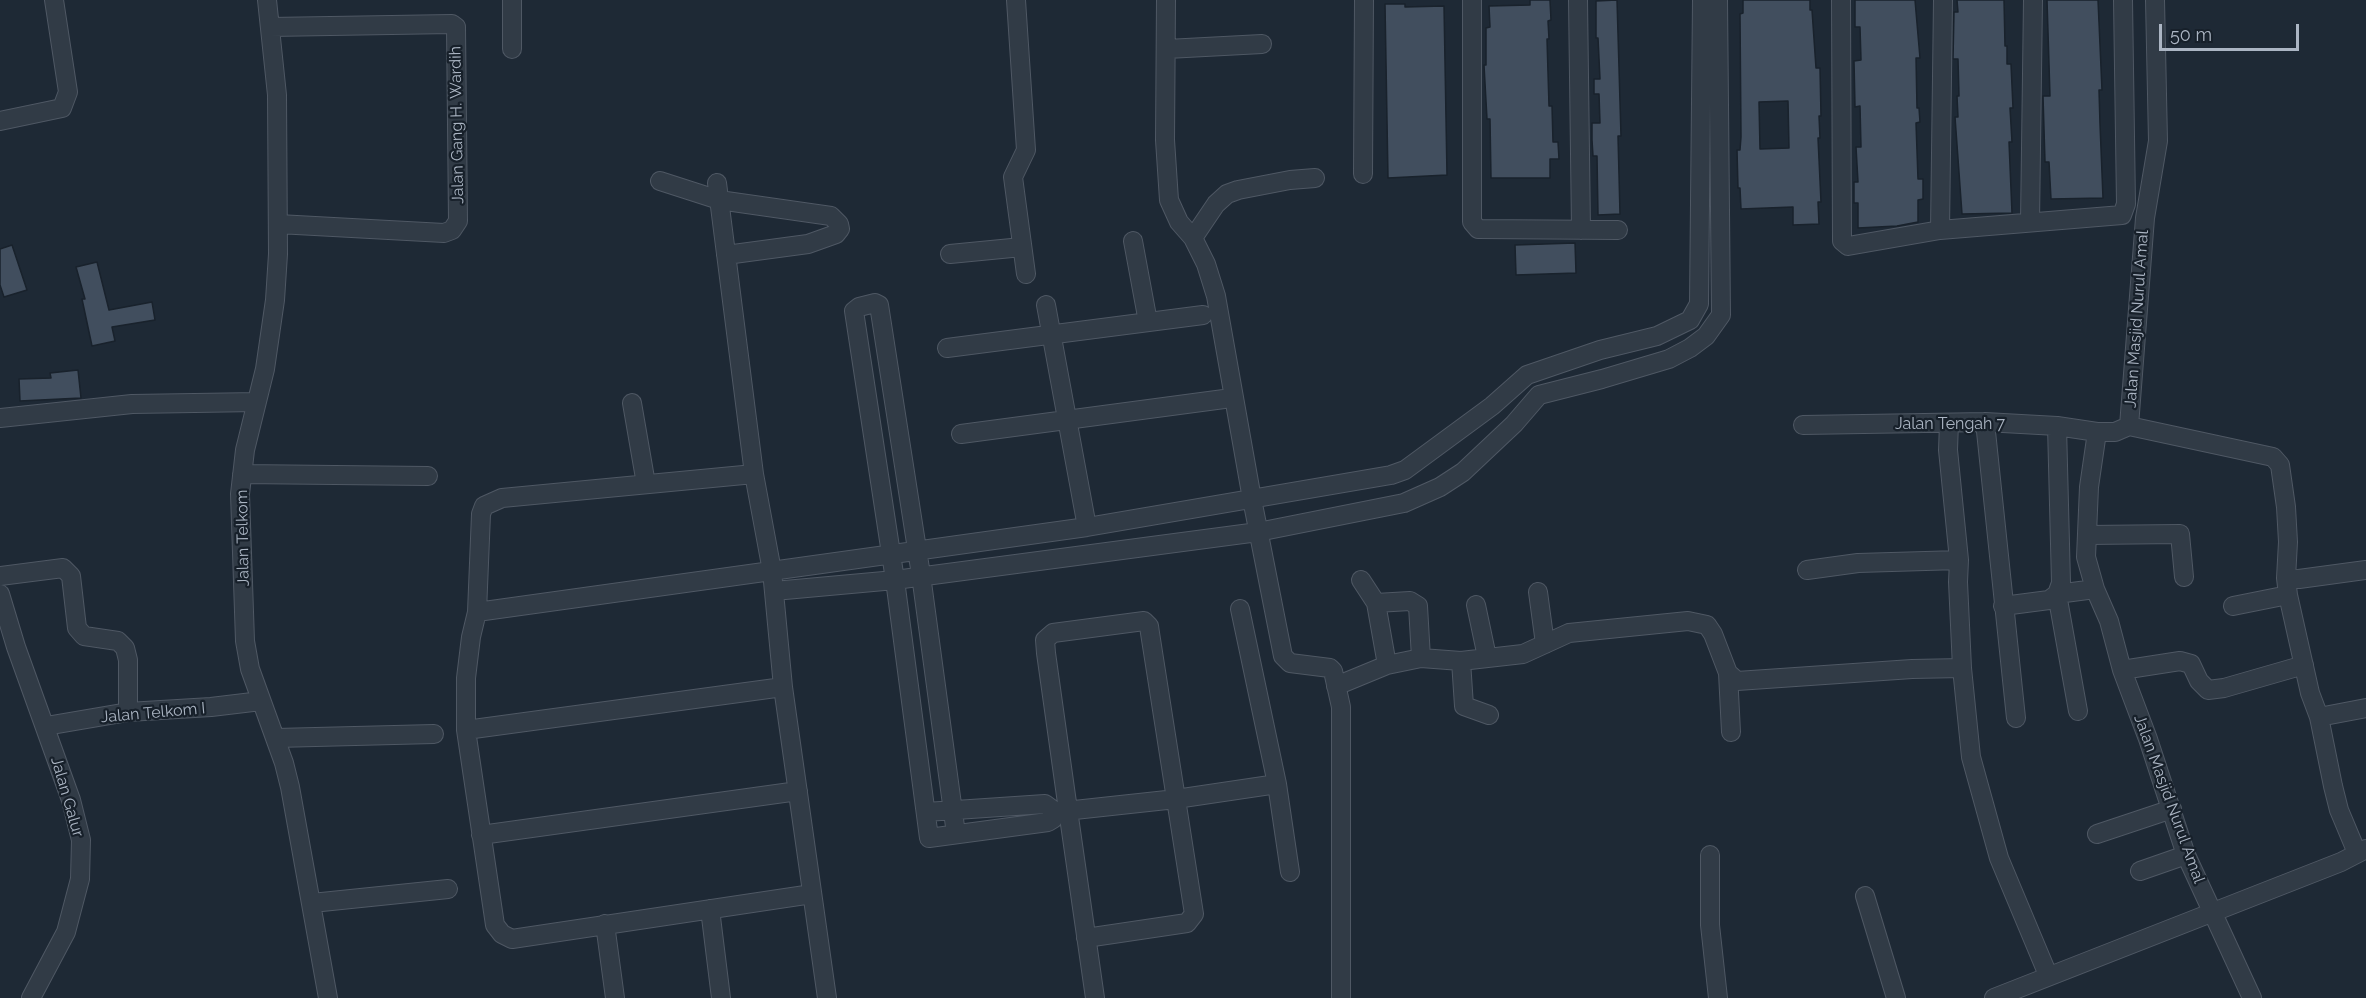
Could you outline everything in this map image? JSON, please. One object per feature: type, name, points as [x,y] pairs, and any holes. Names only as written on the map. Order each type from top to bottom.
[{"type":"street","points":[[0,121],[62,108],[68,92],[54,0]]},
{"type":"street","name":"Jalan Telkom","points":[[267,0],[277,95],[278,224],[275,300],[265,369],[245,450],[240,494],[245,641],[250,669],[276,738],[290,787],[312,903],[323,997]]},
{"type":"street","points":[[512,0],[512,49]]},
{"type":"street","points":[[1016,0],[1026,150],[1013,177],[1026,274]]},
{"type":"street","points":[[1166,0],[1165,140],[1169,200],[1179,222],[1193,238],[1206,264],[1216,296],[1258,532],[1283,656],[1290,663],[1330,668],[1333,671],[1341,707],[1341,998]]},
{"type":"street","points":[[1363,174],[1364,0]]},
{"type":"street","points":[[1472,0],[1472,222],[1478,229],[1618,230]]},
{"type":"street","points":[[1578,0],[1581,230]]},
{"type":"street","points":[[477,612],[1087,526],[1391,476],[1405,470],[1492,406],[1527,375],[1600,350],[1658,336],[1690,320],[1699,304],[1702,0]]},
{"type":"street","points":[[774,591],[895,580],[1258,532],[1404,503],[1421,497],[1463,472],[1514,424],[1539,395],[1669,359],[1690,348],[1706,336],[1721,315],[1718,0]]},
{"type":"street","points":[[1841,0],[1842,241],[1848,246],[1940,230],[2119,217],[2125,213],[2123,0]]},
{"type":"street","points":[[1940,230],[1943,0]]},
{"type":"street","points":[[2030,222],[2033,0]]},
{"type":"street","name":"Jalan Masjid Nurul Amal","points":[[2155,0],[2158,141],[2145,218],[2129,426],[2115,432],[2097,432],[2089,487],[2086,557],[2095,589],[2109,621],[2122,670],[2193,875],[2214,912],[2252,998]]},
{"type":"street","name":"Jalan Gang H. Wardih","points":[[270,27],[455,25],[458,220],[452,230],[444,232],[278,224]]},
{"type":"street","points":[[1167,49],[1262,44]]},
{"type":"street","points":[[1193,238],[1216,204],[1227,194],[1290,180],[1315,178]]},
{"type":"street","points":[[660,182],[831,216],[836,219],[840,229],[836,234],[808,244],[726,255]]},
{"type":"street","points":[[718,192],[754,474],[772,571],[783,687],[827,998]]},
{"type":"street","points":[[1133,242],[1148,322]]},
{"type":"street","points":[[950,254],[1022,247]]},
{"type":"street","points":[[956,834],[921,575],[879,305],[875,303],[855,310],[895,580],[928,838],[1048,822],[1062,811]]},
{"type":"street","points":[[1046,305],[1087,526]]},
{"type":"street","points":[[947,348],[1203,315]]},
{"type":"street","points":[[1527,375],[1539,395]]},
{"type":"street","points":[[961,434],[1224,399]]},
{"type":"street","points":[[0,418],[132,404],[257,402]]},
{"type":"street","points":[[632,403],[646,484]]},
{"type":"street","points":[[1985,422],[2016,718]]},
{"type":"street","name":"Jalan Tengah 7","points":[[1803,425],[1985,422],[2057,426],[2097,432]]},
{"type":"street","points":[[1949,423],[1949,462],[1959,560],[1962,668],[1971,757],[1998,858],[2048,975]]},
{"type":"street","points":[[2057,426],[2061,583],[2057,594],[2078,711]]},
{"type":"street","points":[[1994,998],[2341,862],[2361,851],[2337,802],[2287,586],[2286,507],[2282,470],[2277,460],[2273,457],[2182,436],[2129,426]]},
{"type":"street","points":[[242,474],[428,476]]},
{"type":"street","points":[[754,474],[502,498],[484,506],[481,514],[477,612],[471,637],[466,678],[466,730],[495,925],[502,934],[512,939],[812,894]]},
{"type":"street","points":[[2088,535],[2180,534],[2184,577]]},
{"type":"street","points":[[1807,570],[1858,563],[1959,560]]},
{"type":"street","points":[[0,576],[63,568],[71,576],[77,628],[84,636],[118,641],[125,648],[128,660],[128,712]]},
{"type":"street","points":[[2233,606],[2287,586],[2299,579],[2366,570]]},
{"type":"street","points":[[1361,580],[1376,603],[1386,665]]},
{"type":"street","points":[[2003,606],[2049,600],[2057,594],[2095,589]]},
{"type":"street","points":[[1538,592],[1545,644]]},
{"type":"street","name":"Jalan Galur","points":[[0,594],[16,647],[71,800],[81,840],[80,879],[66,932],[31,998]]},
{"type":"street","points":[[1376,603],[1410,601],[1418,606],[1421,658]]},
{"type":"street","points":[[1476,605],[1487,657]]},
{"type":"street","points":[[1240,609],[1277,784],[1290,872]]},
{"type":"street","points":[[1086,938],[1187,923],[1194,917],[1149,626],[1144,621],[1053,633],[1045,640],[1062,811],[1095,998]]},
{"type":"street","points":[[1336,686],[1386,665],[1421,658],[1461,661],[1523,654],[1569,633],[1688,621],[1707,625],[1713,634],[1728,673],[1731,732]]},
{"type":"street","points":[[1461,661],[1464,706],[1489,715]]},
{"type":"street","points":[[2122,670],[2180,661],[2191,664],[2199,681],[2208,690],[2224,688],[2304,665]]},
{"type":"street","points":[[1728,673],[1737,681],[1912,669],[1962,668]]},
{"type":"street","points":[[466,730],[783,687]]},
{"type":"street","name":"Jalan Telkom I","points":[[46,726],[128,712],[261,702]]},
{"type":"street","points":[[2319,717],[2366,708]]},
{"type":"street","points":[[276,738],[434,734]]},
{"type":"street","points":[[926,812],[1045,804],[1062,811],[1176,799],[1277,784]]},
{"type":"street","points":[[481,835],[798,791]]},
{"type":"street","points":[[976,808],[978,831]]},
{"type":"street","points":[[2097,834],[2172,809]]},
{"type":"street","points":[[1710,855],[1709,911],[1718,998]]},
{"type":"street","points":[[2139,871],[2186,855]]},
{"type":"street","points":[[312,903],[448,889]]},
{"type":"street","points":[[1865,896],[1896,998]]},
{"type":"street","points":[[710,909],[721,998]]},
{"type":"street","points":[[605,924],[615,998]]},
{"type":"building","points":[[1530,0],[1550,0],[1551,20],[1548,21],[1549,39],[1547,39],[1549,106],[1552,106],[1553,142],[1558,142],[1559,159],[1550,159],[1550,178],[1491,178],[1490,119],[1487,119],[1484,65],[1486,65],[1486,28],[1490,27],[1489,6],[1530,5]]},
{"type":"building","points":[[1617,0],[1621,136],[1618,136],[1620,214],[1598,215],[1597,156],[1593,156],[1592,140],[1592,123],[1600,123],[1599,94],[1594,94],[1594,79],[1600,79],[1598,38],[1596,38],[1596,1]]},
{"type":"building","points":[[1743,0],[1810,0],[1816,68],[1820,68],[1821,116],[1819,116],[1820,138],[1818,138],[1821,202],[1818,202],[1819,224],[1793,225],[1793,207],[1741,209],[1737,150],[1740,150],[1741,137],[1740,14],[1743,13]],"holes":[[[1788,101],[1789,148],[1760,149],[1759,102]]]},
{"type":"building","points":[[1855,0],[1915,0],[1920,58],[1916,58],[1917,108],[1919,108],[1920,122],[1916,123],[1918,179],[1923,179],[1923,199],[1918,200],[1918,222],[1897,226],[1858,228],[1858,203],[1854,203],[1854,182],[1858,182],[1856,147],[1861,147],[1860,106],[1855,107],[1854,61],[1861,60],[1860,27],[1855,27]]},
{"type":"building","points":[[1957,0],[2004,0],[2005,46],[2007,46],[2007,64],[2011,64],[2013,108],[2010,108],[2012,142],[2009,142],[2012,213],[1962,214],[1955,117],[1958,117],[1958,59],[1953,59],[1954,12],[1958,12]]},
{"type":"building","points":[[2047,0],[2098,0],[2103,198],[2051,199],[2049,162],[2045,162],[2043,96],[2050,96]]},
{"type":"building","points":[[1385,4],[1405,4],[1405,7],[1444,6],[1447,175],[1388,178]]},
{"type":"building","points":[[1575,243],[1576,273],[1516,275],[1515,245]]},
{"type":"building","points":[[12,245],[27,290],[4,297],[0,285],[0,249]]},
{"type":"building","points":[[97,262],[109,310],[152,302],[155,320],[112,327],[115,341],[92,346],[82,299],[85,299],[76,267]]},
{"type":"building","points":[[78,370],[81,398],[20,401],[19,379],[51,378],[50,373]]}]
